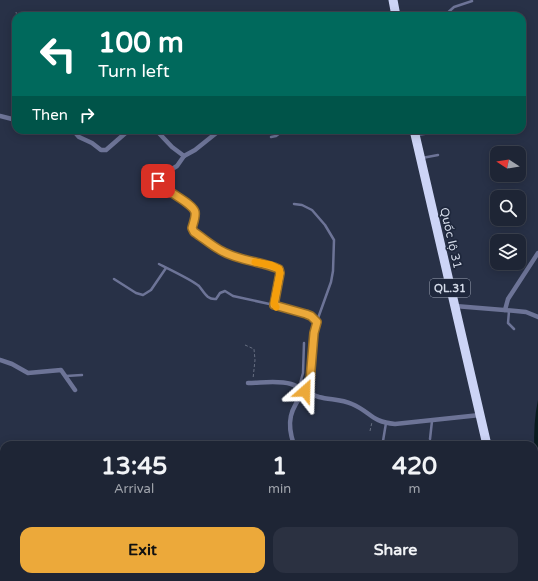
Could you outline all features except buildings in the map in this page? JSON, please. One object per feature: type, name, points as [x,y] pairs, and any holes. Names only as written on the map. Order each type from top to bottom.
[{"type":"highway","points":[[393,0],[395,12]]},
{"type":"highway","name":"Quốc lộ 31","points":[[414,134],[486,441]]},
{"type":"street","points":[[0,116],[12,119]]},
{"type":"street","points":[[76,134],[79,137],[92,142],[101,150],[106,150],[124,134]]},
{"type":"street","points":[[160,134],[172,147],[184,156]]},
{"type":"street","points":[[215,134],[195,150],[184,156],[177,166],[159,177],[159,183],[193,209],[195,215],[192,228],[194,232],[220,250],[233,256],[271,265],[279,269],[280,273],[274,305],[306,314],[311,316],[317,322],[314,333],[307,392],[298,399],[293,408],[290,422],[293,441]]},
{"type":"street","points":[[507,310],[508,300],[538,253]]},
{"type":"street","points":[[454,306],[526,312],[538,317]]},
{"type":"street","points":[[0,360],[12,364],[28,373],[59,370],[63,372],[75,390]]},
{"type":"street","points":[[250,383],[275,382],[290,384],[320,397],[345,401],[354,405],[376,420],[386,423],[395,424],[432,421],[480,415]]},
{"type":"street","points":[[74,581],[89,581]]},
{"type":"lane","points":[[448,12],[454,7],[472,1]]},
{"type":"lane","points":[[271,138],[278,134]]},
{"type":"lane","points":[[420,159],[438,155]]},
{"type":"lane","points":[[294,204],[302,205],[312,210],[325,225],[334,240],[332,277],[317,322]]},
{"type":"lane","points":[[159,264],[197,285],[202,292],[212,299],[216,298],[220,293],[225,291],[233,296],[274,305]]},
{"type":"lane","points":[[114,280],[136,293],[143,295],[151,290],[166,268]]},
{"type":"lane","points":[[507,310],[508,323],[514,329]]},
{"type":"lane","points":[[298,387],[303,374],[304,343]]},
{"type":"lane","points":[[65,376],[82,375]]},
{"type":"lane","points":[[430,439],[432,421]]},
{"type":"lane","points":[[383,441],[386,423]]},
{"type":"path","points":[[245,345],[254,349],[255,360],[250,383]]},
{"type":"path","points":[[370,431],[371,423],[376,420]]},
{"type":"shaded area","points":[[538,400],[538,441],[534,441]]},
{"type":"slow traffic","points":[[255,262],[271,265],[280,271],[274,303],[276,307]]},
{"type":"route","points":[[158,181],[193,209],[195,215],[192,230],[194,232],[220,250],[233,256],[271,265],[279,269],[280,273],[274,305],[306,314],[311,316],[317,322],[314,333],[309,393],[305,391]]}]
